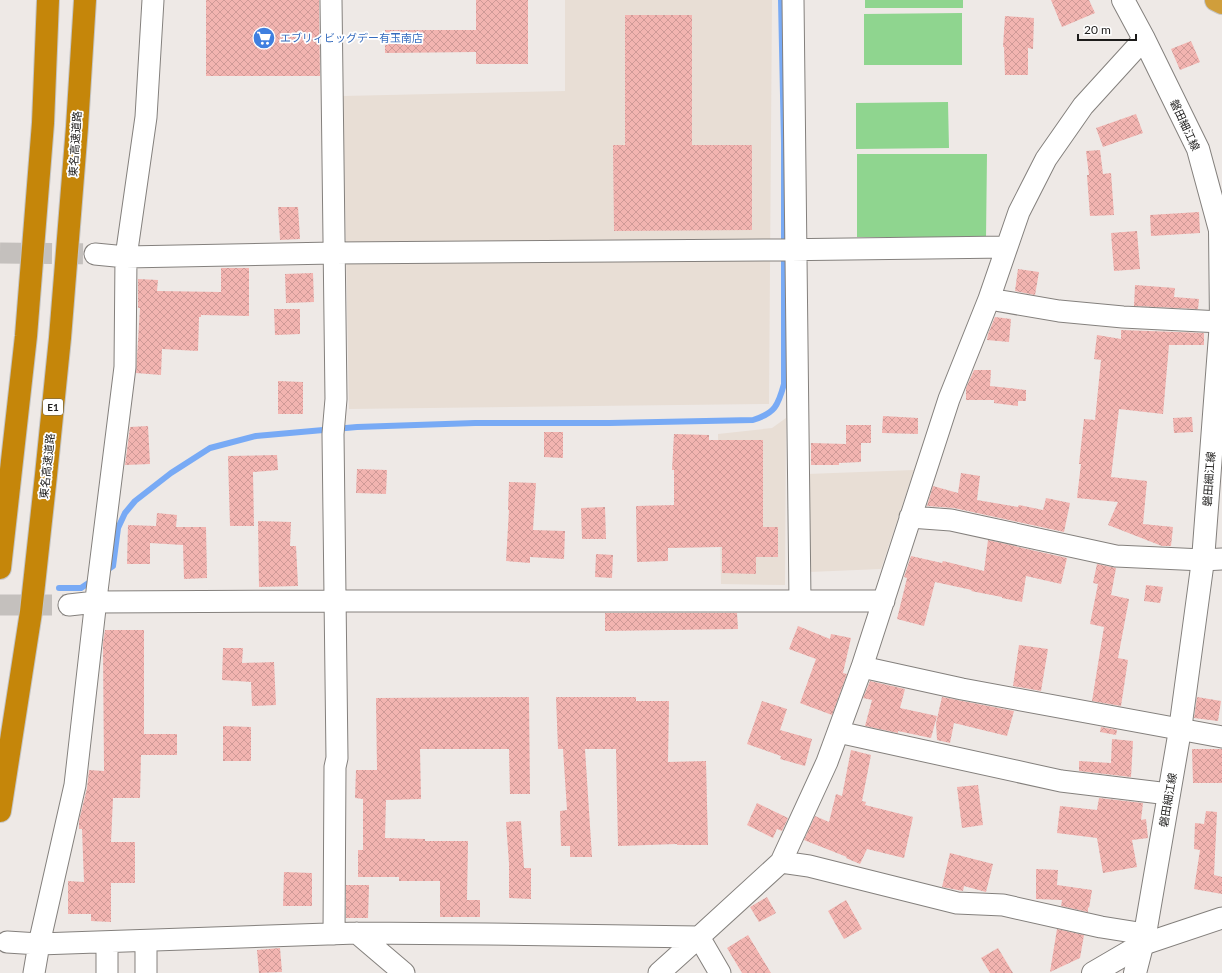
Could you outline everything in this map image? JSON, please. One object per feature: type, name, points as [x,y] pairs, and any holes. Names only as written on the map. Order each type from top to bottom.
[{"type":"highway","points":[[0,568],[26,336],[43,123],[48,0]]},
{"type":"highway","name":"東名高速道路","points":[[0,811],[31,612],[46,475],[60,338],[77,127],[85,0]]},
{"type":"highway","points":[[1216,0],[1222,2]]},
{"type":"main road","name":"磐田細江線","points":[[1123,0],[1144,39],[1198,149],[1221,230],[1221,327],[1212,560],[1143,939],[1135,973]]},
{"type":"main road","points":[[1093,973],[1143,939]]},
{"type":"street","points":[[34,973],[39,944],[75,785],[100,560],[125,367],[126,257],[146,117],[153,0]]},
{"type":"street","points":[[331,0],[336,399],[334,426],[337,758],[335,767],[334,934]]},
{"type":"street","points":[[793,0],[800,601]]},
{"type":"street","points":[[659,973],[781,862],[827,762],[862,667],[948,399],[989,299],[1019,212],[1046,159],[1083,106],[1144,39]]},
{"type":"street","points":[[95,254],[126,257],[334,253],[1007,247]]},
{"type":"street","points":[[989,299],[1060,311],[1221,327]]},
{"type":"street","points":[[910,517],[951,520],[1116,556],[1212,560]]},
{"type":"street","points":[[69,605],[96,597],[336,601],[884,602]]},
{"type":"street","points":[[862,667],[962,690],[1222,738]]},
{"type":"street","points":[[838,732],[1061,781],[1169,794]]},
{"type":"street","points":[[781,862],[809,866],[957,903],[1003,905],[1101,927],[1143,939],[1222,918]]},
{"type":"street","points":[[6,942],[39,944],[357,933],[699,938]]},
{"type":"street","points":[[357,933],[404,973]]},
{"type":"street","points":[[699,938],[720,973]]},
{"type":"street","points":[[146,941],[146,973]]},
{"type":"street","points":[[107,942],[107,973]]},
{"type":"shaded area","points":[[565,0],[772,0],[769,404],[349,409],[343,96],[565,91]]},
{"type":"shaded area","points":[[786,418],[785,585],[721,584],[718,434],[772,428]]},
{"type":"shaded area","points":[[914,470],[881,569],[809,572],[807,474]]},
{"type":"green space","points":[[865,0],[963,0],[963,8],[865,8]]},
{"type":"green space","points":[[962,13],[962,65],[864,65],[864,14]]},
{"type":"green space","points":[[948,102],[949,148],[856,149],[856,103]]},
{"type":"green space","points":[[857,154],[987,154],[986,238],[857,237]]},
{"type":"building","name":"エブリィビッグデー有玉南店","points":[[206,0],[319,0],[320,76],[206,76]]},
{"type":"building","points":[[476,0],[528,0],[528,64],[476,64],[476,52],[385,53],[385,30],[476,30]]},
{"type":"building","points":[[1051,0],[1089,0],[1095,13],[1062,27]]},
{"type":"building","points":[[625,15],[692,15],[692,145],[752,145],[752,230],[614,231],[613,145],[625,145]]},
{"type":"building","points":[[1005,16],[1034,18],[1033,49],[1028,48],[1028,75],[1005,75],[1003,47]]},
{"type":"building","points":[[1191,41],[1200,62],[1180,70],[1171,49]]},
{"type":"building","points":[[1136,114],[1143,133],[1103,147],[1096,128]]},
{"type":"building","points":[[1100,150],[1103,174],[1111,173],[1114,215],[1090,216],[1087,175],[1089,175],[1086,151]]},
{"type":"building","points":[[278,207],[298,207],[300,239],[280,240]]},
{"type":"building","points":[[1199,212],[1200,233],[1151,236],[1150,215]]},
{"type":"building","points":[[1137,231],[1140,269],[1114,271],[1111,233]]},
{"type":"building","points":[[221,268],[249,268],[249,316],[201,315],[201,317],[199,317],[198,351],[162,349],[161,375],[136,373],[140,308],[138,308],[138,279],[158,280],[157,291],[221,292]]},
{"type":"building","points":[[1018,269],[1039,272],[1035,295],[1015,291]]},
{"type":"building","points":[[313,273],[314,302],[286,303],[285,274]]},
{"type":"building","points":[[1135,285],[1175,288],[1174,297],[1199,299],[1198,309],[1134,306]]},
{"type":"building","points":[[274,309],[300,309],[300,334],[275,335]]},
{"type":"building","points":[[995,317],[1011,319],[1009,342],[987,340]]},
{"type":"building","points":[[1121,330],[1204,333],[1204,345],[1169,345],[1163,414],[1119,409],[1111,477],[1147,481],[1143,524],[1173,527],[1171,546],[1162,546],[1108,525],[1118,502],[1077,498],[1084,419],[1095,420],[1101,360],[1094,359],[1097,335],[1121,339]]},
{"type":"building","points":[[974,370],[991,370],[990,386],[1026,390],[1026,401],[1018,401],[1018,406],[994,403],[994,400],[966,400],[966,388]]},
{"type":"building","points":[[278,381],[303,382],[303,414],[278,414]]},
{"type":"building","points":[[883,416],[918,418],[918,434],[882,433]]},
{"type":"building","points":[[1192,417],[1193,432],[1174,433],[1173,418]]},
{"type":"building","points":[[846,425],[871,425],[871,443],[861,443],[861,462],[839,463],[839,465],[811,465],[811,443],[846,444]]},
{"type":"building","points":[[148,426],[150,464],[125,465],[130,427]]},
{"type":"building","points":[[544,432],[563,432],[563,458],[544,457]]},
{"type":"building","points":[[674,434],[709,435],[709,440],[763,440],[763,527],[778,527],[778,557],[756,557],[756,574],[722,573],[722,547],[668,548],[668,561],[637,562],[636,506],[674,505],[674,470],[672,470]]},
{"type":"building","points":[[277,455],[278,470],[253,472],[254,526],[230,526],[228,456]]},
{"type":"building","points":[[357,469],[387,470],[386,494],[356,493]]},
{"type":"building","points":[[961,473],[980,476],[977,500],[1018,507],[1019,505],[1043,510],[1046,498],[1070,503],[1064,532],[954,508],[927,506],[933,486],[958,493]]},
{"type":"building","points":[[509,482],[536,483],[533,530],[565,531],[564,559],[530,557],[530,563],[506,561]]},
{"type":"building","points":[[605,507],[606,539],[582,539],[581,508]]},
{"type":"building","points":[[157,513],[177,515],[176,527],[206,527],[207,578],[184,579],[183,545],[150,543],[150,564],[127,564],[128,525],[156,526]]},
{"type":"building","points":[[258,521],[291,522],[290,546],[296,546],[298,586],[259,587]]},
{"type":"building","points":[[988,540],[1067,558],[1061,584],[1026,576],[1022,602],[935,582],[924,626],[897,619],[907,578],[904,577],[911,556],[942,563],[943,561],[984,571]]},
{"type":"building","points":[[596,554],[613,555],[612,578],[595,577]]},
{"type":"building","points":[[1097,564],[1116,568],[1111,595],[1129,599],[1118,658],[1128,660],[1121,706],[1092,701],[1104,627],[1090,624],[1098,584],[1093,583]]},
{"type":"building","points":[[1146,585],[1163,587],[1160,603],[1144,601]]},
{"type":"building","points":[[605,613],[737,613],[738,629],[605,631]]},
{"type":"building","points":[[798,626],[830,639],[831,634],[851,638],[843,673],[847,674],[832,715],[800,703],[816,659],[789,649]]},
{"type":"building","points":[[105,630],[144,630],[144,734],[177,734],[177,755],[141,755],[140,798],[113,798],[111,842],[135,842],[135,883],[111,883],[111,922],[91,921],[91,914],[68,914],[68,881],[84,882],[82,829],[79,829],[79,821],[87,788],[89,770],[104,771],[103,643]]},
{"type":"building","points":[[1019,645],[1048,649],[1041,691],[1013,686]]},
{"type":"building","points":[[223,648],[243,648],[242,663],[274,662],[276,705],[252,706],[251,682],[222,680]]},
{"type":"building","points":[[870,681],[905,689],[900,708],[937,716],[931,738],[865,726],[872,700],[863,698]]},
{"type":"building","points":[[529,697],[530,794],[510,794],[509,749],[420,749],[421,799],[386,800],[385,838],[425,839],[425,841],[468,841],[467,900],[480,900],[480,917],[440,917],[440,881],[399,881],[399,877],[358,877],[358,850],[363,850],[363,799],[355,798],[356,770],[377,770],[376,698]]},
{"type":"building","points":[[556,697],[636,697],[636,701],[669,701],[668,762],[706,761],[708,845],[677,844],[618,846],[616,749],[585,749],[592,857],[570,857],[570,846],[561,846],[560,811],[567,810],[563,749],[558,749]]},
{"type":"building","points":[[942,697],[1014,711],[1007,736],[954,723],[950,743],[937,740],[936,723]]},
{"type":"building","points":[[1197,697],[1221,701],[1218,721],[1194,718]]},
{"type":"building","points":[[762,701],[787,709],[780,730],[812,739],[805,766],[780,759],[781,756],[747,744]]},
{"type":"building","points":[[223,726],[251,727],[251,761],[223,761]]},
{"type":"building","points":[[1101,727],[1117,730],[1116,735],[1100,732]]},
{"type":"building","points":[[1112,739],[1133,741],[1131,777],[1079,771],[1079,761],[1111,763]]},
{"type":"building","points":[[1192,749],[1222,749],[1222,783],[1193,783]]},
{"type":"building","points":[[851,750],[871,755],[862,801],[866,802],[865,805],[913,817],[904,858],[867,849],[860,864],[846,858],[847,857],[804,840],[815,816],[829,822],[836,794],[842,796]]},
{"type":"building","points":[[978,785],[983,825],[962,828],[957,787]]},
{"type":"building","points":[[1099,798],[1143,803],[1141,820],[1146,819],[1148,838],[1132,840],[1137,867],[1103,873],[1097,838],[1057,833],[1060,806],[1097,810]]},
{"type":"building","points":[[757,803],[788,818],[782,831],[777,829],[773,838],[747,825]]},
{"type":"building","points":[[1206,811],[1217,812],[1214,875],[1222,877],[1222,894],[1194,889],[1200,850],[1194,849],[1195,823],[1204,824]]},
{"type":"building","points":[[521,821],[524,868],[531,868],[531,899],[509,898],[509,863],[506,822]]},
{"type":"building","points":[[950,853],[993,864],[986,892],[964,886],[963,891],[942,887]]},
{"type":"building","points":[[1036,869],[1058,870],[1057,885],[1092,890],[1088,912],[1061,906],[1062,900],[1036,899]]},
{"type":"building","points":[[284,872],[312,873],[312,906],[283,906]]},
{"type":"building","points":[[346,885],[369,885],[368,918],[346,918]]},
{"type":"building","points":[[767,897],[776,913],[759,922],[750,907]]},
{"type":"building","points":[[846,900],[862,929],[844,939],[828,911]]},
{"type":"building","points":[[1057,929],[1084,935],[1080,958],[1050,972]]},
{"type":"building","points":[[748,935],[771,973],[742,973],[727,948]]},
{"type":"building","points":[[280,948],[282,972],[259,973],[257,950]]},
{"type":"building","points":[[998,948],[1013,973],[990,973],[981,958]]},
{"type":"waterway","points":[[104,572],[113,566],[118,528],[125,513],[135,501],[171,473],[210,448],[256,436],[357,427],[475,423],[610,423],[753,420],[766,415],[771,411],[780,398],[784,384],[784,143],[781,0]]},
{"type":"waterway","points":[[59,588],[81,588],[93,580]]},
{"type":"tunnel","points":[[0,253],[95,254]]},
{"type":"tunnel","points":[[0,605],[69,605]]},
{"type":"place","name":"エブリィビッグデー有玉南店","points":[[264,38]]}]
